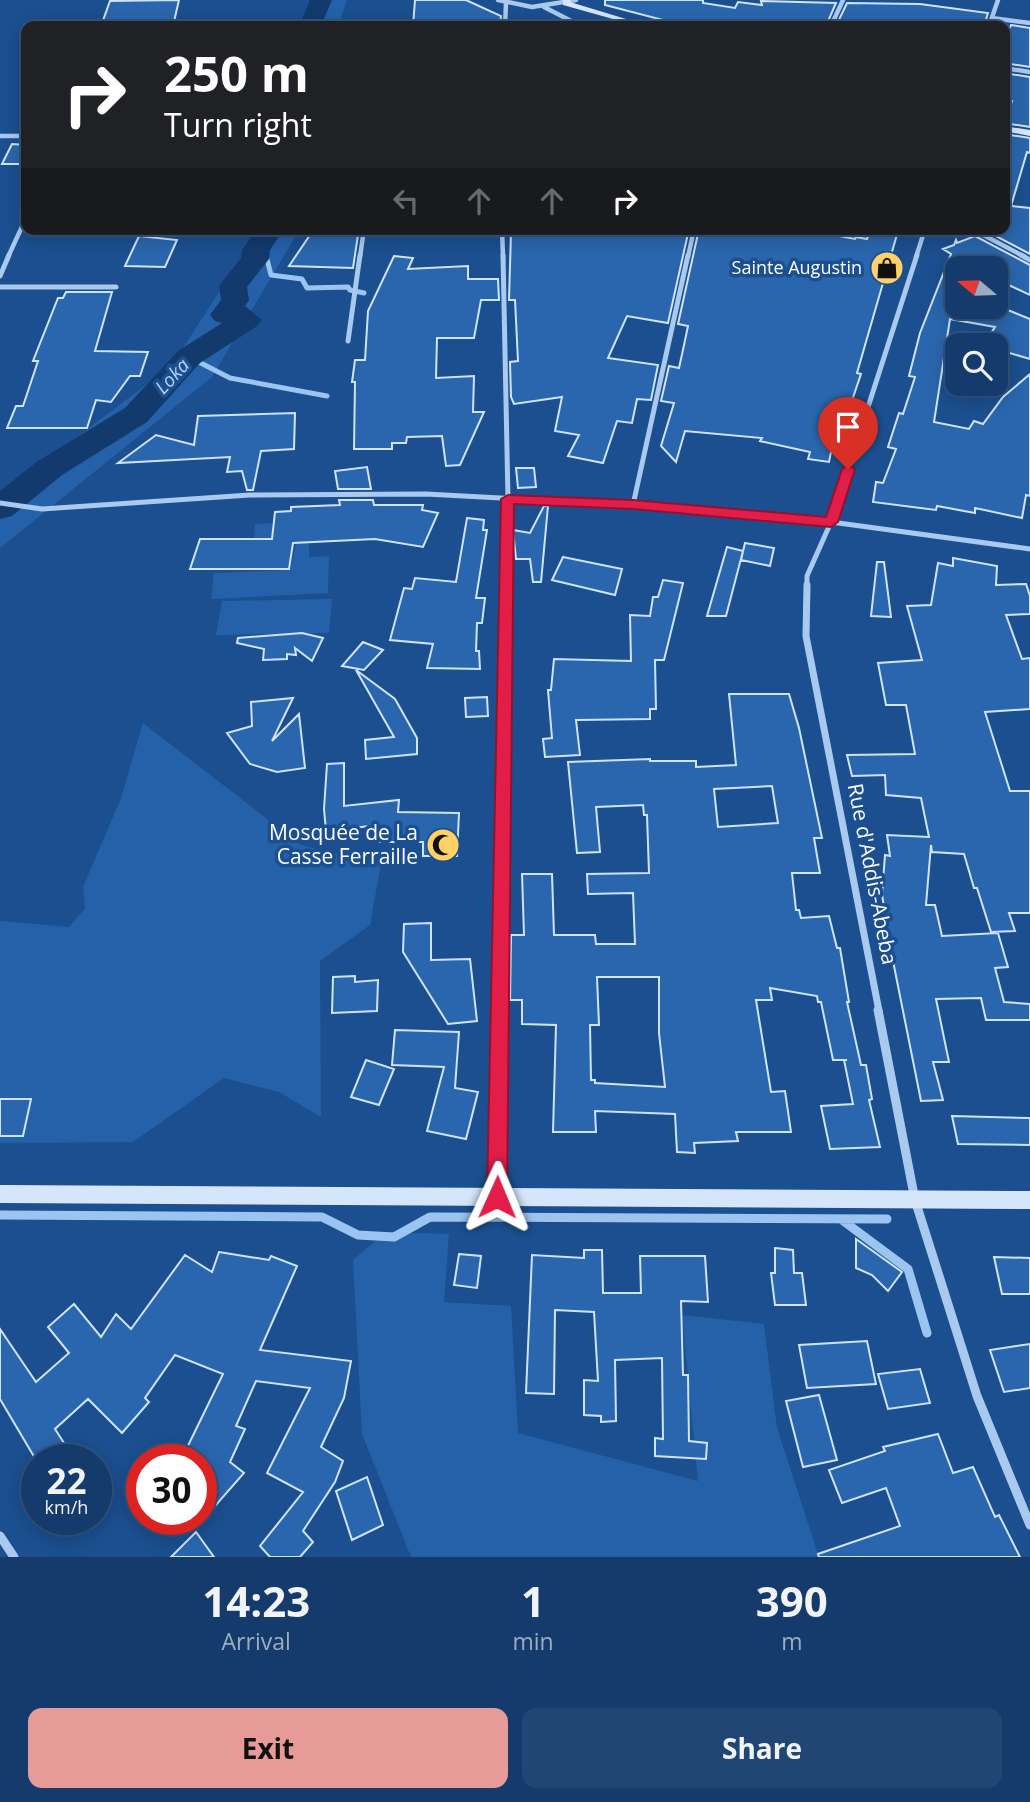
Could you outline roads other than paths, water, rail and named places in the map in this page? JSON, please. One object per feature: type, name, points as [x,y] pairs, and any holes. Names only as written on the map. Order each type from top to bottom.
[{"type":"street","points":[[498,0],[520,7],[543,7],[576,0]]},
{"type":"street","points":[[833,21],[843,0]]},
{"type":"street","points":[[991,21],[998,0]]},
{"type":"street","points":[[567,2],[629,21]]},
{"type":"street","points":[[505,21],[506,3]]},
{"type":"street","points":[[543,7],[571,21]]},
{"type":"street","points":[[992,18],[1030,23]]},
{"type":"street","points":[[1010,69],[1030,72]]},
{"type":"street","points":[[1010,129],[1030,133]]},
{"type":"street","points":[[0,136],[21,136]]},
{"type":"street","points":[[0,276],[21,229]]},
{"type":"street","points":[[348,341],[363,235]]},
{"type":"street","points":[[497,1197],[508,499],[502,235]]},
{"type":"street","points":[[633,505],[693,235]]},
{"type":"street","name":"Rue d'Addis-Abeba","points":[[923,235],[831,522],[807,576],[806,636],[915,1199],[977,1395],[1030,1525]]},
{"type":"street","points":[[983,235],[1030,260]]},
{"type":"street","points":[[0,287],[116,287]]},
{"type":"street","points":[[0,503],[42,509],[250,495],[426,494],[633,505],[831,522],[1029,551]]},
{"type":"street","points":[[0,1194],[1030,1200]]},
{"type":"street","points":[[0,1536],[14,1557]]},
{"type":"waterway","name":"Loka","points":[[312,21],[321,0]]},
{"type":"waterway","name":"Loka","points":[[0,508],[50,468],[136,415],[189,357],[247,320],[239,313],[225,315],[235,300],[233,286],[255,259],[256,250],[267,235]]},
{"type":"waterway","points":[[255,259],[267,259],[271,275],[302,279],[307,288],[348,287],[350,290],[364,293]]},
{"type":"waterway","points":[[189,357],[230,378],[327,396]]},
{"type":"waterway","points":[[0,1215],[322,1217],[358,1235],[394,1237],[430,1217],[887,1219]]},
{"type":"waterway","points":[[842,1220],[908,1269],[927,1333]]},
{"type":"place","name":"Sainte Augustin","points":[[887,268]]},
{"type":"place","name":"Mosquée de La Casse Ferraille","points":[[443,845]]}]
